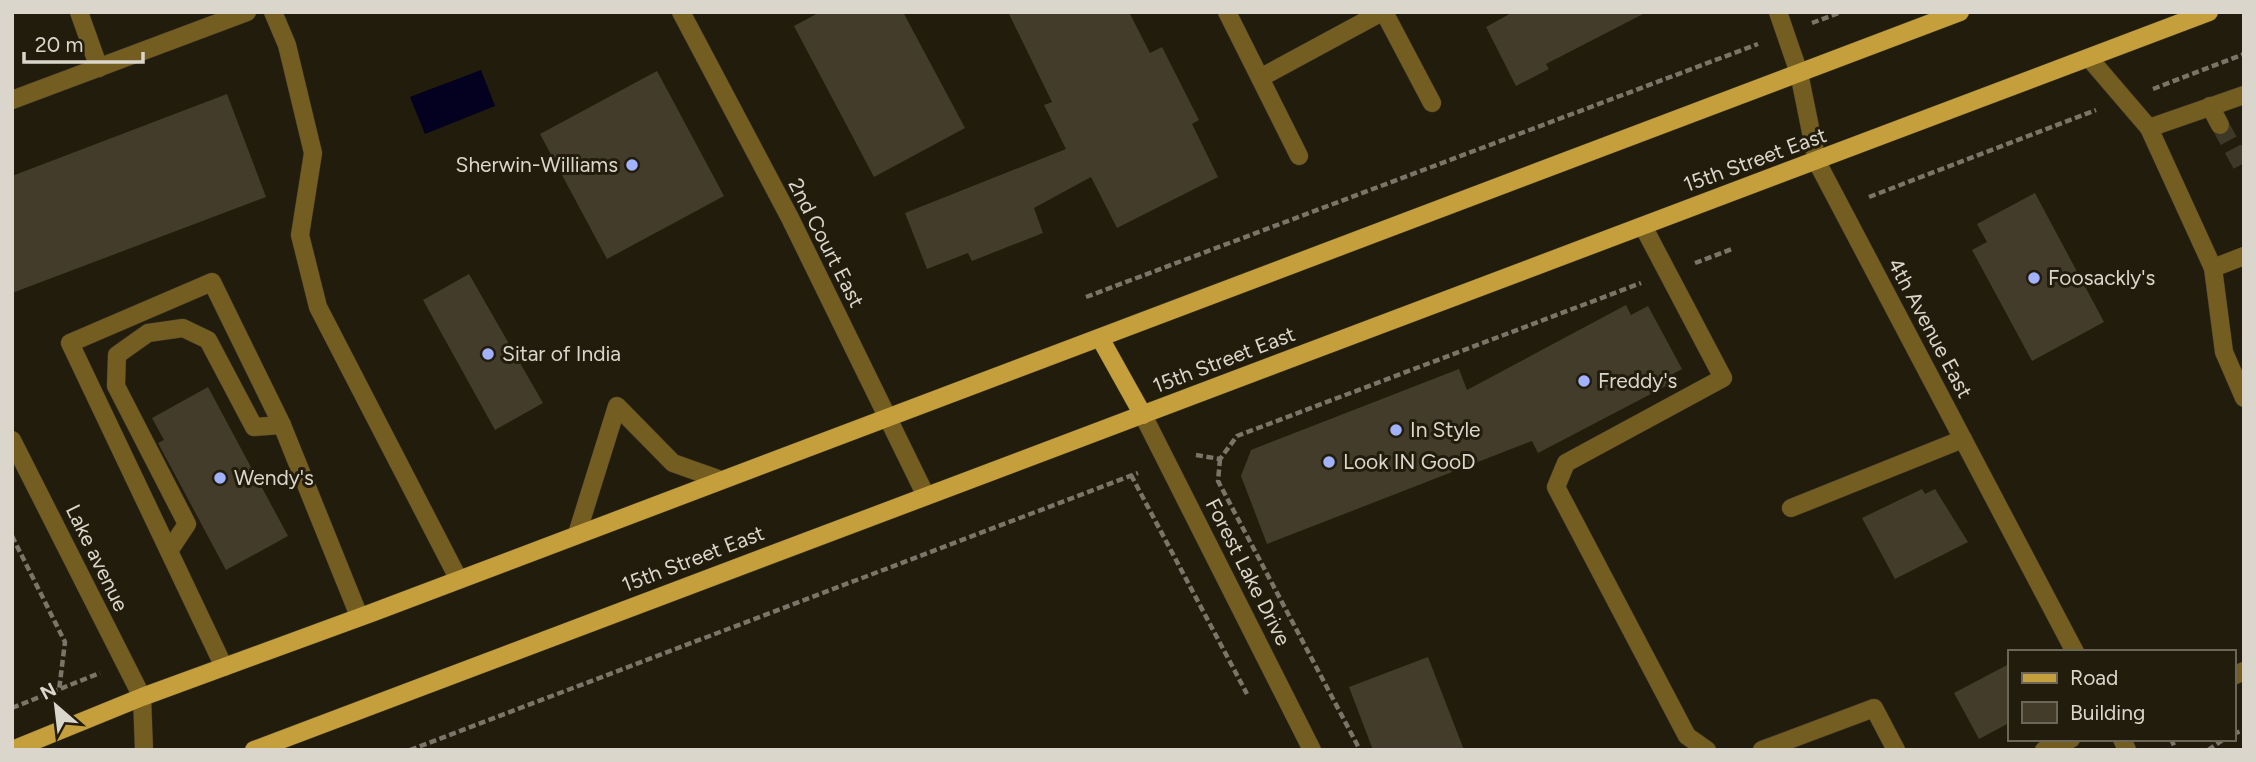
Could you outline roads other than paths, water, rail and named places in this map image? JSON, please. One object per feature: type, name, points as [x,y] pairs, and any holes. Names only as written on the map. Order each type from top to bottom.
[{"type":"main road","points":[[12,750],[142,696],[359,617],[1961,12]]},
{"type":"main road","name":"15th Street East","points":[[254,750],[2210,12]]},
{"type":"main road","points":[[1100,338],[1143,415]]},
{"type":"street","points":[[79,12],[99,68]]},
{"type":"street","points":[[12,100],[247,12]]},
{"type":"street","points":[[273,12],[287,45],[313,153],[300,235],[318,307],[458,579]]},
{"type":"street","name":"2nd Court East","points":[[681,12],[790,218],[926,496]]},
{"type":"street","points":[[1227,12],[1299,156]]},
{"type":"street","points":[[1260,78],[1383,12],[1432,103]]},
{"type":"street","name":"4th Avenue East","points":[[1778,12],[1800,73],[1817,162],[2074,650]]},
{"type":"street","points":[[2089,58],[2149,128],[2213,268],[2224,352],[2244,398]]},
{"type":"street","points":[[2149,128],[2244,95]]},
{"type":"street","points":[[2210,106],[2220,125]]},
{"type":"street","points":[[1643,226],[1723,378],[1566,463],[1556,487],[1686,736],[1707,750]]},
{"type":"street","points":[[2213,268],[2244,256]]},
{"type":"street","points":[[224,667],[70,343],[212,282],[282,425],[359,617]]},
{"type":"street","points":[[169,551],[187,524],[116,386],[117,355],[148,334],[183,328],[208,340],[254,427],[282,425]]},
{"type":"street","points":[[577,534],[617,406],[673,463],[721,480]]},
{"type":"street","name":"Forest Lake Drive","points":[[1143,415],[1312,750]]},
{"type":"street","points":[[1791,508],[1963,439]]},
{"type":"street","name":"Lake avenue","points":[[12,440],[142,696]]},
{"type":"street","points":[[142,696],[144,750]]},
{"type":"street","points":[[1762,750],[1874,708],[1896,750]]},
{"type":"street","points":[[2044,750],[2066,741]]},
{"type":"water","points":[[481,70],[495,106],[425,134],[410,97]]},
{"type":"tunnel","points":[[2220,125],[2244,169]]},
{"type":"place","name":"Sherwin-Williams","points":[[632,165]]},
{"type":"place","name":"Foosackly's","points":[[2034,278]]},
{"type":"place","name":"Sitar of India","points":[[488,354]]},
{"type":"place","name":"Freddy's","points":[[1584,381]]},
{"type":"place","name":"In Style","points":[[1396,430]]},
{"type":"place","name":"Look IN GooD","points":[[1329,462]]},
{"type":"place","name":"Wendy's","points":[[220,478]]}]
